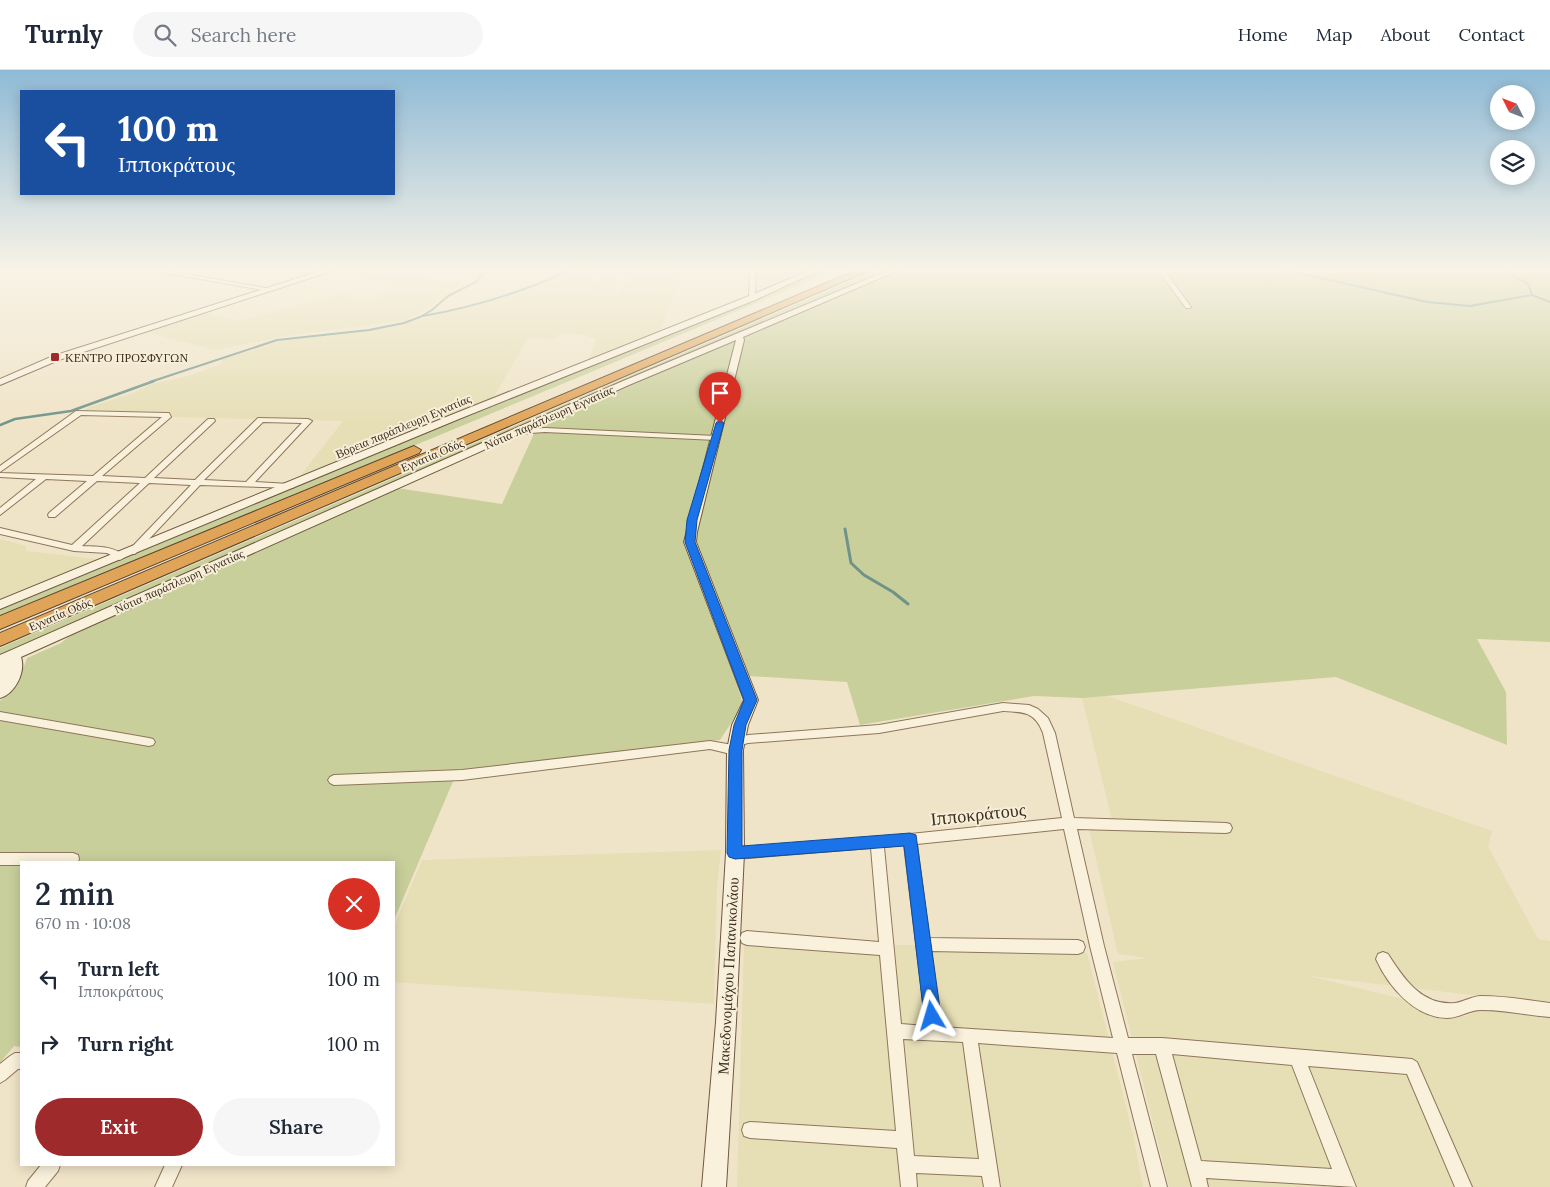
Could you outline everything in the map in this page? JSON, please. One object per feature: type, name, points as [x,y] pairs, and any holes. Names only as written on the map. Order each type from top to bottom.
[{"type":"highway","name":"Εγνατία Οδός","points":[[0,623],[719,322]]},
{"type":"highway","name":"Εγνατία Οδός","points":[[0,640],[743,322]]},
{"type":"street","points":[[0,382],[56,358],[167,322]]},
{"type":"street","name":"Βόρεια παράπλευρη Εγνατίας","points":[[0,605],[463,414],[692,322]]},
{"type":"street","name":"Νότια παράπλευρη Εγνατίας","points":[[6,658],[516,432],[771,322]]},
{"type":"street","name":"Μακεδονομάχου Παπανικολάου","points":[[714,1187],[726,1022],[735,853],[736,746],[740,725],[751,700],[690,542],[692,520],[716,438],[740,340],[738,336]]},
{"type":"street","points":[[0,470],[79,413],[166,415],[167,417],[52,515]]},
{"type":"street","points":[[132,552],[197,483],[261,420],[308,421],[248,485]]},
{"type":"street","points":[[74,548],[211,421]]},
{"type":"street","points":[[516,432],[545,430],[716,438]]},
{"type":"street","points":[[0,475],[291,486]]},
{"type":"street","points":[[0,512],[45,476]]},
{"type":"street","points":[[0,530],[43,540],[53,545],[111,552],[120,557]]},
{"type":"street","points":[[3,685],[15,673],[16,662],[6,658]]},
{"type":"street","points":[[334,780],[462,775],[710,745],[736,746],[748,738],[878,729],[1004,707],[1025,708],[1044,721],[1049,734],[1068,823],[1159,1187]]},
{"type":"street","points":[[0,716],[149,742]]},
{"type":"street","name":"Ιπποκράτους","points":[[735,853],[877,842],[1068,823],[1226,828]]},
{"type":"street","points":[[910,839],[934,1034]]},
{"type":"street","points":[[877,842],[909,1187]]},
{"type":"street","points":[[0,859],[73,859]]},
{"type":"street","points":[[747,938],[887,949]]},
{"type":"street","points":[[924,944],[1078,948]]},
{"type":"street","points":[[1383,959],[1404,990],[1419,1002],[1433,1008],[1460,1010],[1478,1003],[1550,1010]]},
{"type":"street","points":[[895,1031],[969,1034],[1123,1046],[1162,1046],[1412,1067],[1464,1187]]},
{"type":"street","points":[[969,1034],[992,1187]]},
{"type":"street","points":[[1162,1046],[1200,1187]]},
{"type":"street","points":[[1195,1169],[1346,1182],[1297,1058]]},
{"type":"street","points":[[0,1075],[18,1061]]},
{"type":"street","points":[[750,1130],[905,1140]]},
{"type":"street","points":[[907,1164],[989,1168]]},
{"type":"street","points":[[34,1187],[51,1166]]},
{"type":"street","points":[[163,1187],[174,1166]]},
{"type":"shaded area","points":[[177,322],[391,322],[287,336],[215,350],[146,332]]},
{"type":"shaded area","points":[[410,322],[664,322],[660,333],[588,362],[596,339],[583,335],[563,333],[556,339],[528,338],[493,398],[297,480],[343,421],[169,417],[172,414],[85,411],[87,408],[133,393],[151,384],[187,376],[223,364],[221,360],[280,341],[391,327]]},
{"type":"shaded area","points":[[0,539],[26,546],[26,551],[105,560],[0,602]]},
{"type":"shaded area","points":[[1079,686],[1492,831],[1488,846],[1538,939],[1550,941],[1550,1004],[1309,976],[1411,1001],[1453,1016],[1465,1016],[1484,1009],[1550,1015],[1550,1187],[1169,1187],[1113,962],[1148,958],[1118,954],[1089,829],[1114,828]]},
{"type":"shaded area","points":[[721,850],[717,885],[714,1004],[395,982],[395,924],[422,860]]},
{"type":"shaded area","points":[[744,943],[880,952],[885,1014],[899,1015],[892,945],[917,945],[939,1018],[931,949],[1087,953],[1133,1134],[1143,1187],[737,1187]]},
{"type":"green space","points":[[696,322],[711,322],[0,618],[0,610],[440,425]]},
{"type":"green space","points":[[755,322],[771,322],[0,656],[0,648]]},
{"type":"green space","points":[[778,322],[1550,322],[1550,642],[1477,639],[1506,692],[1507,745],[1336,677],[1082,698],[1034,696],[860,725],[847,682],[748,676],[736,679],[742,701],[739,711],[720,740],[457,772],[395,918],[395,861],[20,861],[20,1047],[14,1046],[0,1063],[0,701],[18,683],[27,658],[61,643],[70,636],[397,488],[502,504],[537,427]]},
{"type":"waterway","points":[[150,382],[277,340],[369,330],[406,322]]},
{"type":"waterway","points":[[0,425],[15,419],[71,411],[154,381]]},
{"type":"waterway","points":[[845,529],[851,563],[864,575],[893,592],[908,604]]},
{"type":"place","name":"ΚΕΝΤΡΟ ΠΡΟΣΦΥΓΩΝ","points":[[55,357]]},
{"type":"route","points":[[720,423],[692,520],[690,542],[751,700],[740,725],[735,750],[735,853],[910,839],[932,1016]]}]
